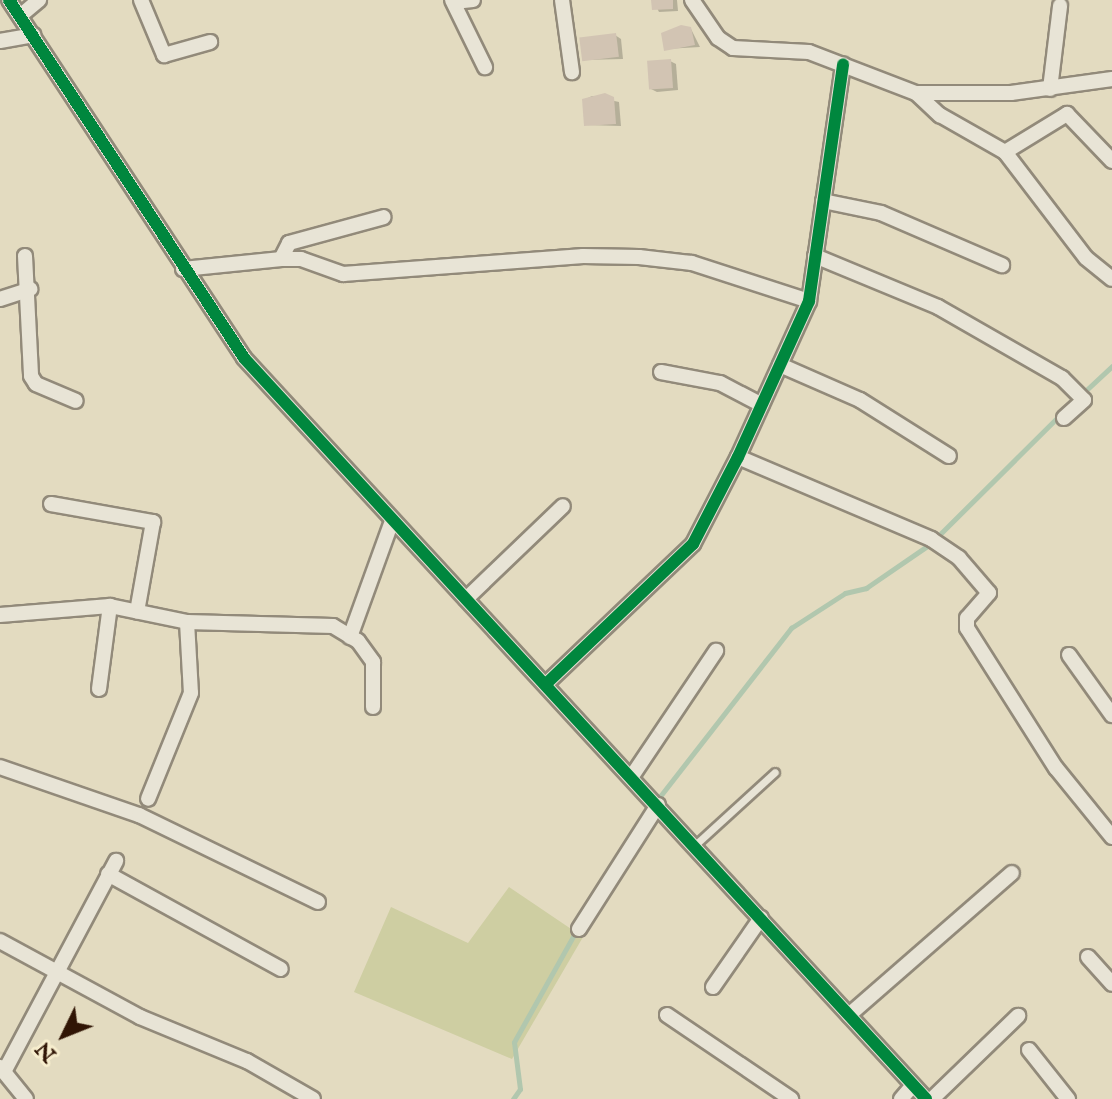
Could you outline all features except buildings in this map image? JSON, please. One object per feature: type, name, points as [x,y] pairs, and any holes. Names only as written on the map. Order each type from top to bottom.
[{"type":"street","points":[[9,0],[183,269],[253,369],[392,521],[547,683],[926,1099]]},
{"type":"street","points":[[20,16],[39,0]]},
{"type":"street","points":[[141,0],[164,55],[210,42]]},
{"type":"street","points":[[473,0],[453,1],[485,67]]},
{"type":"street","points":[[562,0],[572,72]]},
{"type":"street","points":[[692,0],[718,38],[733,48],[809,52],[843,64],[916,93],[940,115],[1005,152],[1086,258],[1112,279]]},
{"type":"street","points":[[1050,89],[1060,6]]},
{"type":"street","points":[[0,41],[33,35]]},
{"type":"street","points":[[547,683],[693,544],[738,457],[809,301],[843,64]]},
{"type":"street","points":[[916,93],[1050,89],[1112,79]]},
{"type":"street","points":[[1005,152],[1067,114],[1112,161]]},
{"type":"street","points":[[823,201],[881,213],[1002,265]]},
{"type":"street","points":[[281,259],[289,243],[384,217]]},
{"type":"street","points":[[25,256],[30,289],[31,376],[36,384],[76,401]]},
{"type":"street","points":[[183,269],[301,259],[343,274],[583,256],[639,257],[692,263],[809,301]]},
{"type":"street","points":[[815,256],[938,307],[1062,378],[1080,397],[1064,418]]},
{"type":"street","points":[[0,299],[30,289]]},
{"type":"street","points":[[780,365],[860,400],[949,456]]},
{"type":"street","points":[[661,372],[720,383],[762,405]]},
{"type":"street","points":[[738,457],[934,542],[959,558],[988,588],[987,598],[967,618],[967,628],[1056,768],[1112,837]]},
{"type":"street","points":[[51,504],[153,522],[137,612]]},
{"type":"street","points":[[466,599],[563,506]]},
{"type":"street","points":[[350,637],[392,521]]},
{"type":"street","points":[[99,689],[110,606]]},
{"type":"street","points":[[0,615],[110,606],[187,622],[333,626],[350,637],[373,662],[373,707]]},
{"type":"street","points":[[148,799],[191,693],[187,622]]},
{"type":"street","points":[[632,776],[716,651]]},
{"type":"street","points":[[1069,655],[1112,715]]},
{"type":"street","points":[[0,767],[139,815],[318,902]]},
{"type":"street","points":[[579,929],[658,805]]},
{"type":"street","points":[[26,1099],[3,1068],[116,861]]},
{"type":"street","points":[[849,1015],[1012,873]]},
{"type":"street","points":[[108,874],[281,969]]},
{"type":"street","points":[[713,987],[761,918]]},
{"type":"street","points":[[0,941],[140,1017],[247,1061],[313,1099]]},
{"type":"street","points":[[1088,957],[1112,984]]},
{"type":"street","points":[[667,1015],[791,1099]]},
{"type":"street","points":[[932,1099],[1018,1016]]},
{"type":"street","points":[[1029,1050],[1068,1099]]},
{"type":"street","points":[[901,1099],[913,1085]]},
{"type":"lane","points":[[695,845],[775,772]]},
{"type":"green space","points":[[509,887],[583,937],[512,1059],[354,992],[391,907],[468,943]]},
{"type":"waterway","points":[[1082,394],[1112,366]]},
{"type":"waterway","points":[[661,795],[791,628],[845,593],[866,588],[930,544],[1060,415]]},
{"type":"waterway","points":[[513,1099],[520,1089],[514,1042],[576,931]]},
{"type":"cycle path","points":[[9,0],[244,358],[926,1099]]},
{"type":"cycle path","points":[[547,683],[693,544],[738,457],[809,301],[843,64]]}]
